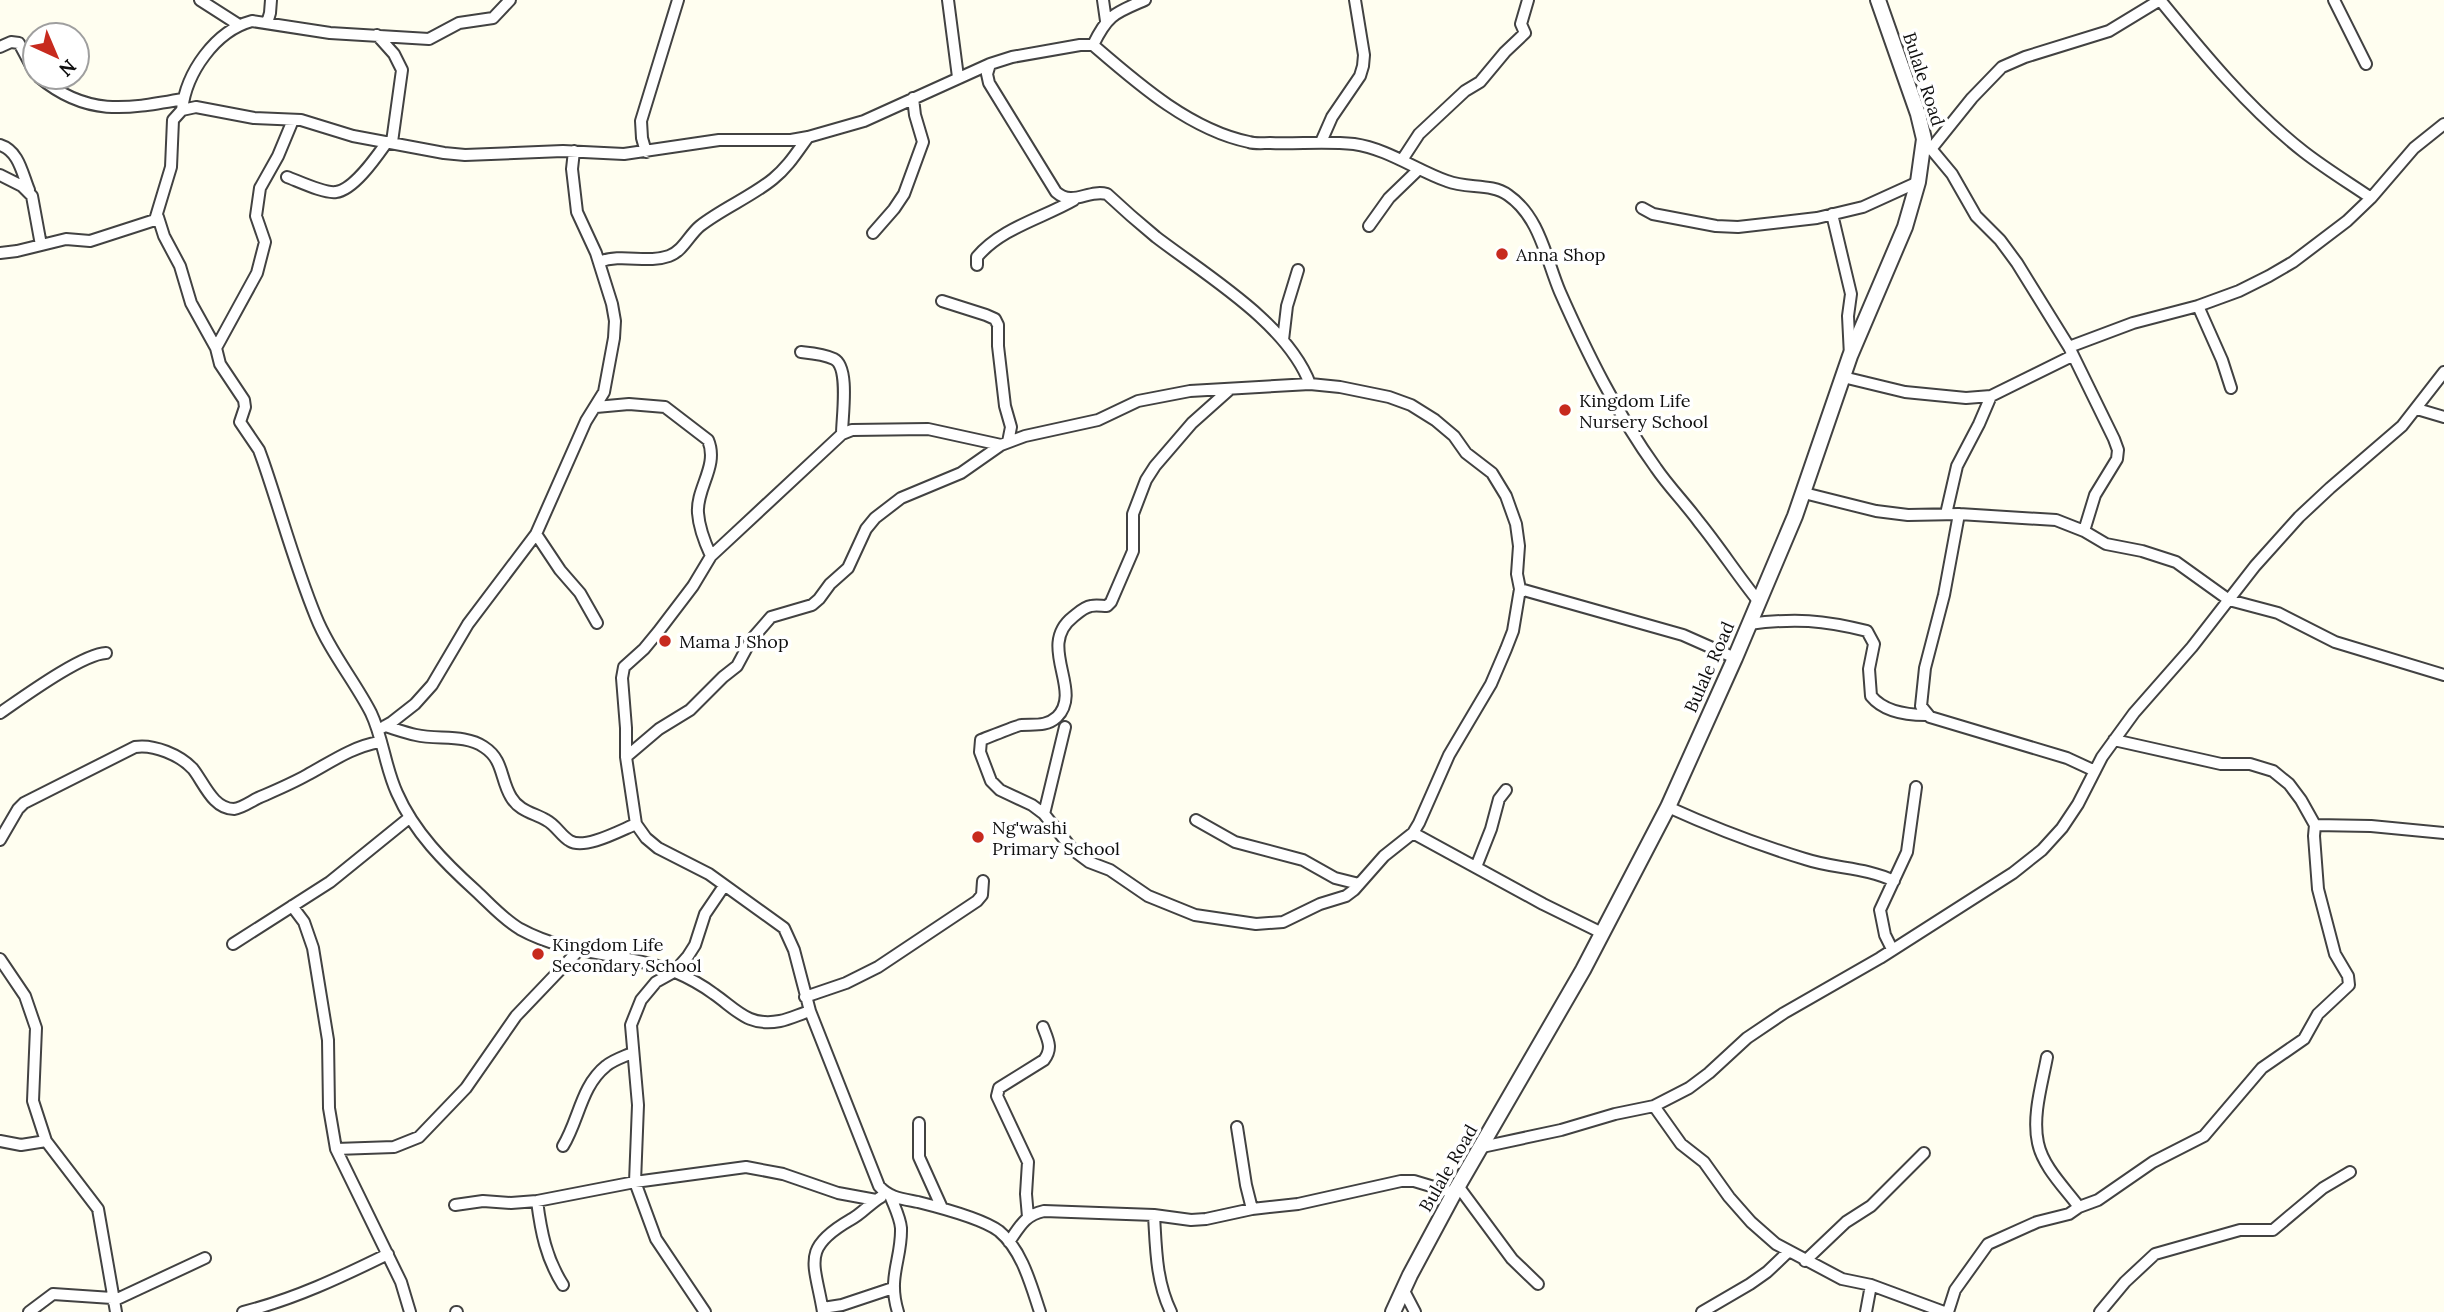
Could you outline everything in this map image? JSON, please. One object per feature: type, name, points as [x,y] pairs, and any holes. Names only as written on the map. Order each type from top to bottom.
[{"type":"street","points":[[200,0],[239,25]]},
{"type":"street","points":[[267,23],[271,0]]},
{"type":"street","points":[[510,0],[494,18],[459,23],[429,39],[321,32],[267,23],[239,25],[219,40],[202,61],[187,87],[183,105],[172,124],[171,167],[158,217],[164,236],[180,266],[191,303],[216,348],[220,363],[244,400],[240,422],[259,450],[316,617],[336,658],[381,733],[387,771],[409,818],[460,877],[501,915],[541,939],[578,951],[648,964],[674,972],[698,984],[751,1020],[781,1021],[810,1011]]},
{"type":"street","points":[[646,152],[641,121],[678,0]]},
{"type":"street","points":[[948,0],[958,77]]},
{"type":"street","points":[[1103,0],[1105,21]]},
{"type":"street","points":[[1093,45],[1105,21],[1145,0]]},
{"type":"street","points":[[1321,142],[1332,117],[1353,87],[1363,66],[1364,54],[1354,0]]},
{"type":"street","points":[[1402,160],[1419,134],[1465,91],[1480,82],[1525,33],[1521,24],[1528,0]]},
{"type":"street","name":"Bulale Road","points":[[1393,1312],[1456,1190],[1602,933],[1668,807],[1735,658],[1804,493],[1850,356],[1905,227],[1927,144],[1878,0]]},
{"type":"street","points":[[2084,531],[2095,495],[2117,459],[2118,450],[2070,352],[2017,263],[2000,240],[1976,216],[1952,174],[1927,144],[2002,67],[2025,57],[2109,31],[2160,0],[2209,60],[2250,104],[2304,152],[2371,198]]},
{"type":"street","points":[[2334,0],[2366,64]]},
{"type":"street","points":[[287,177],[333,193],[344,190],[389,142],[402,70],[394,54],[377,35]]},
{"type":"street","points":[[0,47],[15,41],[21,51]]},
{"type":"street","points":[[61,91],[76,101],[96,107],[183,105],[254,118],[309,122],[353,136],[429,151],[465,155],[526,151],[624,154],[719,140],[791,140],[808,137],[864,121],[990,64],[1012,57],[1093,45],[1124,73],[1156,96],[1204,127],[1220,134],[1251,143],[1321,142],[1359,145],[1402,160],[1451,183],[1498,190],[1516,201],[1538,232],[1552,273],[1591,359],[1625,423],[1657,470],[1759,602]]},
{"type":"street","points":[[990,64],[987,74],[989,83],[1056,192],[1074,200]]},
{"type":"street","points":[[873,233],[904,194],[923,142],[913,98]]},
{"type":"street","points":[[216,348],[257,273],[265,242],[256,216],[258,197],[293,120]]},
{"type":"street","points":[[1843,377],[1925,394],[1966,398],[1990,396],[2070,352],[2133,323],[2198,306],[2239,291],[2293,262],[2347,221],[2371,198],[2414,148],[2444,124]]},
{"type":"street","points":[[599,262],[615,257],[657,259],[670,256],[700,227],[772,180],[791,161],[808,137]]},
{"type":"street","points":[[0,145],[10,148],[16,156],[34,202],[41,244]]},
{"type":"street","points":[[0,840],[24,803],[135,747],[159,749],[182,760],[214,799],[226,808],[242,807],[286,786],[381,733],[415,704],[432,685],[468,624],[536,534],[586,421],[604,392],[615,321],[599,262],[577,212],[572,169],[574,151]]},
{"type":"street","points":[[1369,226],[1389,198],[1419,169]]},
{"type":"street","points":[[0,175],[29,190]]},
{"type":"street","points":[[1642,208],[1653,214],[1727,226],[1817,218],[1863,207],[1918,182]]},
{"type":"street","points":[[977,265],[977,257],[988,245],[1039,216],[1091,194],[1107,194],[1147,229],[1268,324],[1304,369],[1310,384]]},
{"type":"street","points":[[1832,214],[1849,280],[1850,356]]},
{"type":"street","points":[[0,253],[66,239],[90,241],[158,217]]},
{"type":"street","points":[[1283,340],[1287,306],[1298,270]]},
{"type":"street","points":[[942,300],[995,319],[998,325],[1005,406],[1012,427],[1022,437]]},
{"type":"street","points":[[2198,306],[2222,360],[2231,388]]},
{"type":"street","points":[[801,352],[836,359],[841,365],[845,381],[842,434]]},
{"type":"street","points":[[1482,1147],[1654,1106],[1699,1081],[1747,1038],[1784,1013],[1880,958],[1980,895],[2042,850],[2062,828],[2078,804],[2115,740],[2255,566],[2299,517],[2387,442],[2417,409],[2444,372]]},
{"type":"street","points":[[625,757],[659,729],[690,710],[737,666],[751,640],[771,617],[812,606],[848,568],[866,529],[875,518],[901,498],[961,473],[1004,444],[1022,437],[1098,420],[1138,401],[1190,391],[1310,384],[1340,387],[1389,397],[1411,405],[1435,420],[1454,436],[1465,453],[1492,473],[1506,496],[1516,524],[1520,589],[1513,631],[1491,684],[1449,755],[1413,833],[1384,856],[1346,896],[1320,904],[1283,922],[1256,924],[1195,915],[1148,897],[1111,870],[1073,850],[1044,814],[1032,805],[1000,790],[991,781],[980,752],[981,740],[986,737],[1005,732],[1020,724],[1038,725],[1048,722],[1061,711],[1065,701],[1057,646],[1062,628],[1084,608],[1092,605],[1107,606],[1111,602],[1133,551],[1132,514],[1146,480],[1192,423],[1229,390]]},
{"type":"street","points":[[1946,514],[1957,466],[1990,396]]},
{"type":"street","points":[[596,407],[629,404],[665,407],[708,440],[711,463],[697,511],[710,556]]},
{"type":"street","points":[[2417,409],[2444,416]]},
{"type":"street","points":[[1004,444],[1012,427]]},
{"type":"street","points":[[898,1312],[893,1289],[901,1230],[866,1156],[810,1011],[794,950],[784,928],[709,874],[658,848],[636,824],[625,757],[622,678],[624,667],[651,640],[693,586],[710,556],[842,434],[861,429],[919,429],[1004,444]]},
{"type":"street","points":[[1804,493],[1876,511],[1908,515],[1959,514],[2056,520],[2084,531],[2106,544],[2160,555],[2176,562],[2229,600],[2278,613],[2335,642],[2444,675]]},
{"type":"street","points":[[1926,715],[1921,702],[1925,668],[1944,595],[1959,514]]},
{"type":"street","points":[[536,534],[560,570],[580,593],[597,623]]},
{"type":"street","points":[[1520,589],[1683,635],[1735,658]]},
{"type":"street","points":[[1749,624],[1801,619],[1867,631],[1874,645],[1868,677],[1871,696],[1885,707],[1914,715],[1926,715],[2067,758],[2095,771]]},
{"type":"street","points":[[0,713],[76,664],[106,653]]},
{"type":"street","points":[[1044,814],[1065,727]]},
{"type":"street","points":[[381,733],[444,737],[481,744],[495,754],[510,797],[517,805],[547,820],[570,841],[578,844],[636,824]]},
{"type":"street","points":[[1654,1106],[1681,1144],[1704,1162],[1720,1186],[1751,1222],[1788,1252],[1842,1279],[1871,1285],[1946,1312],[1955,1290],[1987,1244],[2037,1222],[2069,1214],[2098,1200],[2153,1163],[2204,1136],[2262,1068],[2304,1039],[2318,1014],[2349,985],[2348,976],[2335,954],[2318,889],[2315,825],[2295,792],[2273,771],[2250,764],[2221,764],[2115,740]]},
{"type":"street","points":[[1892,949],[1885,934],[1880,910],[1909,843],[1916,787]]},
{"type":"street","points":[[1476,867],[1499,799],[1506,790]]},
{"type":"street","points":[[1668,807],[1805,860],[1870,872],[1894,881]]},
{"type":"street","points":[[233,944],[330,882],[409,818]]},
{"type":"street","points":[[1196,820],[1235,842],[1303,860],[1335,878],[1359,884]]},
{"type":"street","points":[[2315,825],[2371,826],[2444,833]]},
{"type":"street","points":[[1413,833],[1602,933]]},
{"type":"street","points":[[805,997],[846,983],[878,967],[977,901],[982,895],[983,881]]},
{"type":"street","points":[[705,1312],[656,1238],[635,1182],[638,1105],[631,1026],[641,1000],[656,982],[674,972],[695,945],[705,914],[724,886]]},
{"type":"street","points":[[292,906],[304,922],[313,948],[328,1040],[329,1108],[336,1149],[401,1282],[410,1312]]},
{"type":"street","points":[[336,1149],[394,1147],[419,1137],[466,1088],[516,1016],[578,951]]},
{"type":"street","points":[[0,959],[24,996],[36,1028],[33,1101],[46,1141],[98,1209],[114,1304]]},
{"type":"street","points":[[1028,1217],[1028,1162],[997,1096],[999,1088],[1044,1060],[1049,1053],[1050,1047],[1043,1027]]},
{"type":"street","points":[[563,1146],[581,1102],[598,1075],[606,1066],[632,1053]]},
{"type":"street","points":[[2047,1057],[2038,1115],[2038,1142],[2053,1172],[2079,1207]]},
{"type":"street","points":[[919,1123],[919,1157],[942,1208]]},
{"type":"street","points":[[1237,1127],[1252,1209]]},
{"type":"street","points":[[0,1141],[21,1145],[46,1141]]},
{"type":"street","points":[[1805,1261],[1846,1222],[1871,1206],[1924,1153]]},
{"type":"street","points":[[455,1205],[483,1201],[537,1201],[635,1182],[746,1167],[783,1174],[838,1193],[884,1196],[942,1208],[998,1230],[1019,1258],[1040,1312]]},
{"type":"street","points":[[2100,1312],[2125,1282],[2155,1254],[2240,1230],[2273,1230],[2323,1188],[2350,1172]]},
{"type":"street","points":[[1009,1242],[1028,1217],[1044,1211],[1154,1215],[1191,1220],[1298,1204],[1401,1181],[1414,1181],[1456,1190],[1512,1259],[1538,1284]]},
{"type":"street","points":[[884,1196],[824,1238],[817,1249],[814,1262],[823,1310],[893,1289]]},
{"type":"street","points":[[537,1201],[546,1252],[563,1285]]},
{"type":"street","points":[[1154,1215],[1161,1290],[1171,1312]]},
{"type":"street","points":[[1702,1312],[1750,1284],[1788,1252]]},
{"type":"street","points":[[243,1312],[275,1304],[321,1287],[388,1254]]},
{"type":"street","points":[[29,1312],[53,1294],[114,1304],[205,1258]]},
{"type":"street","points":[[1866,1312],[1871,1285]]},
{"type":"street","points":[[1403,1289],[1415,1312]]},
{"type":"place","name":"Anna Shop","points":[[1502,254]]},
{"type":"place","name":"Kingdom Life Nursery School","points":[[1565,410]]},
{"type":"place","name":"Mama J Shop","points":[[665,641]]},
{"type":"place","name":"Ng'washi Primary School","points":[[978,837]]},
{"type":"place","name":"Kingdom Life Secondary School","points":[[538,954]]}]
